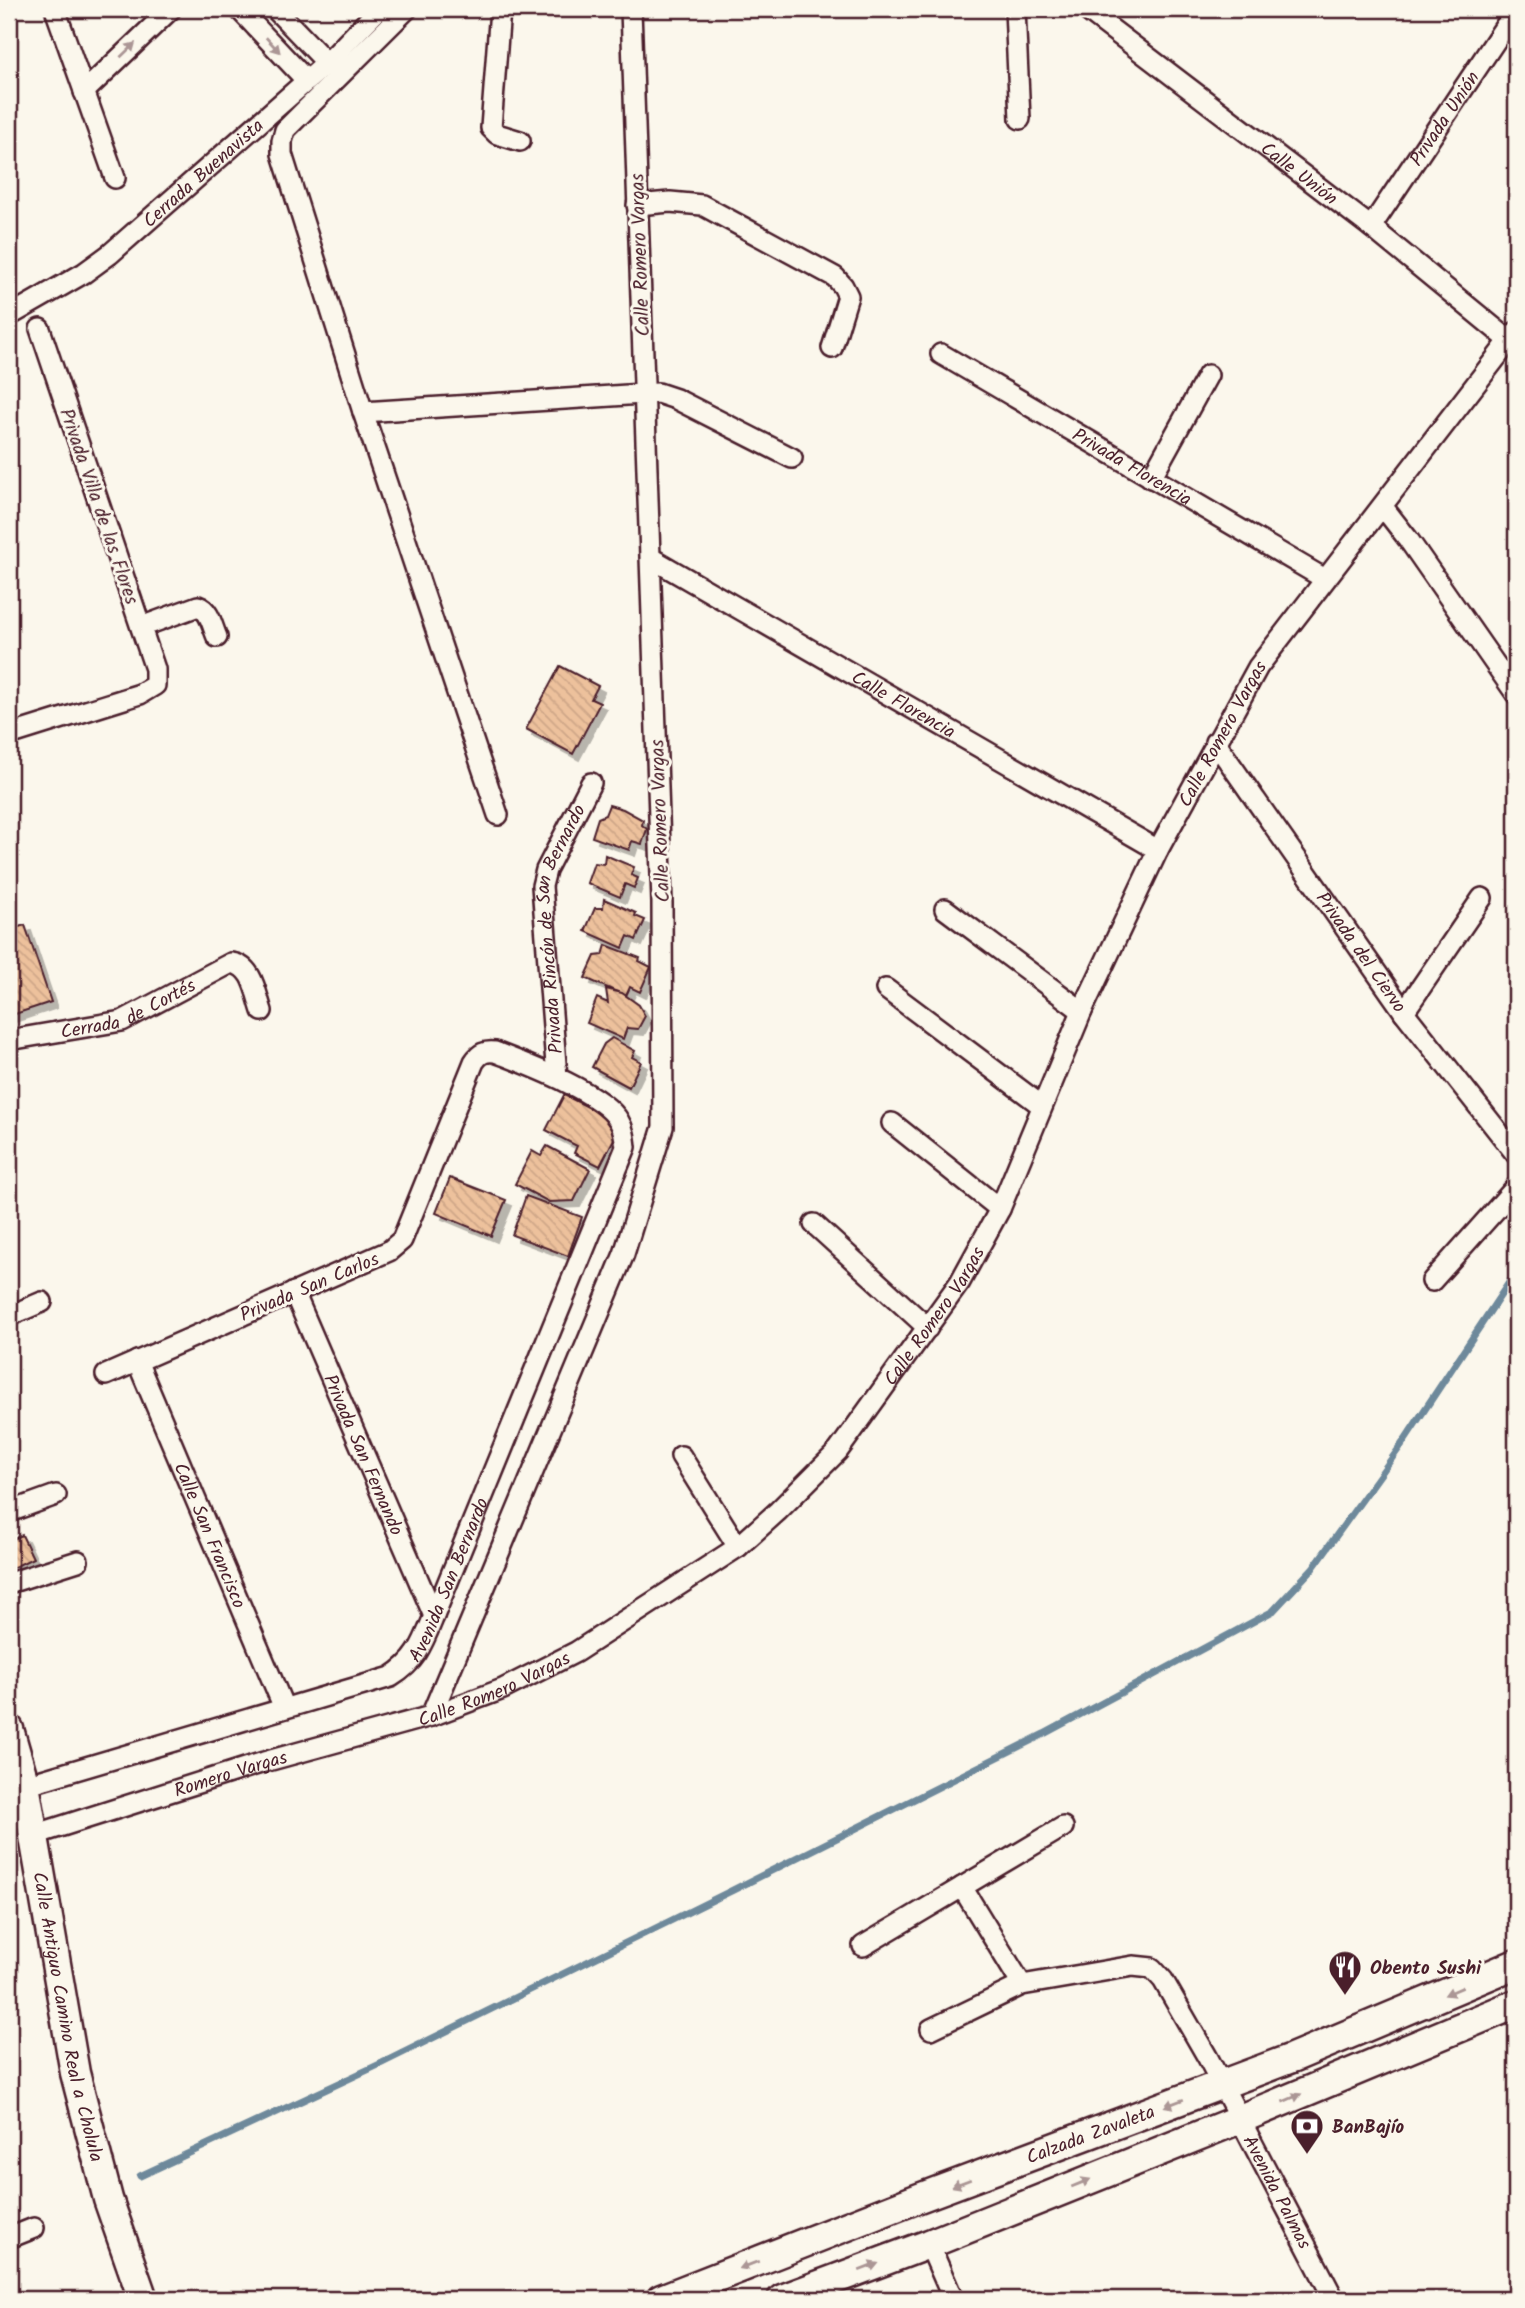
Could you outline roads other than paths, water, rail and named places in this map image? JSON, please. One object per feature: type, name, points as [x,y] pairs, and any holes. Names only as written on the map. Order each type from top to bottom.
[{"type":"main road","name":"Calle Antiguo Camino Real a Cholula","points":[[9,1729],[34,1835],[75,2073],[108,2199],[143,2299]]},
{"type":"main road","name":"Calzada Zavaleta","points":[[661,2299],[1222,2085],[1516,1964]]},
{"type":"main road","points":[[782,2299],[929,2244],[1516,2004]]},
{"type":"street","points":[[55,9],[116,178]]},
{"type":"street","points":[[85,92],[171,9]]},
{"type":"street","points":[[239,9],[307,81]]},
{"type":"street","points":[[275,9],[327,63]]},
{"type":"street","name":"Cerrada Buenavista","points":[[9,316],[84,273],[110,254],[327,63],[380,9]]},
{"type":"street","points":[[407,9],[285,130],[282,155],[363,412],[498,815]]},
{"type":"street","points":[[499,9],[491,128],[497,134],[520,141]]},
{"type":"street","name":"Calle Romero Vargas","points":[[431,1716],[624,1254],[663,1127],[662,903],[631,9]]},
{"type":"street","points":[[1014,9],[1020,119]]},
{"type":"street","name":"Calle Unión","points":[[1085,9],[1371,227],[1514,340]]},
{"type":"street","name":"Privada Unión","points":[[1371,227],[1516,10]]},
{"type":"street","points":[[263,120],[282,141]]},
{"type":"street","points":[[637,205],[670,202],[702,205],[835,277],[848,296],[832,348]]},
{"type":"street","name":"Privada Villa de las Flores","points":[[9,735],[140,694],[155,685],[155,668],[40,329]]},
{"type":"street","name":"Calle Romero Vargas","points":[[431,1716],[503,1689],[576,1652],[738,1547],[838,1451],[960,1282],[1000,1209],[1082,1011],[1158,850],[1258,667],[1514,340]]},
{"type":"street","name":"Privada Florencia","points":[[941,354],[1325,579]]},
{"type":"street","points":[[1152,478],[1208,375]]},
{"type":"street","points":[[363,412],[658,393],[676,399],[792,458]]},
{"type":"street","points":[[1383,507],[1516,694]]},
{"type":"street","name":"Calle Florencia","points":[[651,558],[1158,850]]},
{"type":"street","points":[[141,627],[198,606],[207,612],[216,637]]},
{"type":"street","name":"Privada del Ciervo","points":[[1215,742],[1405,1012],[1516,1154]]},
{"type":"street","name":"Privada Rincón de San Bernardo","points":[[557,1077],[542,886],[546,870],[591,783]]},
{"type":"street","points":[[1405,1012],[1482,898]]},
{"type":"street","points":[[945,909],[1082,1011]]},
{"type":"street","name":"Cerrada de Cortés","points":[[9,1040],[122,1021],[231,964],[241,964],[248,971],[262,1011]]},
{"type":"street","points":[[886,989],[1042,1106]]},
{"type":"street","name":"Privada San Carlos","points":[[106,1375],[390,1251],[402,1240],[479,1054],[495,1052],[557,1077]]},
{"type":"street","name":"Avenida San Bernardo","points":[[24,1785],[391,1677],[407,1667],[419,1653],[626,1147],[624,1132],[608,1107],[557,1077]]},
{"type":"street","points":[[892,1123],[1000,1209]]},
{"type":"street","points":[[1432,1281],[1516,1187]]},
{"type":"street","points":[[814,1224],[928,1328]]},
{"type":"street","name":"Privada San Fernando","points":[[294,1292],[435,1616]]},
{"type":"street","points":[[9,1316],[42,1302]]},
{"type":"street","name":"Calle San Francisco","points":[[137,1361],[284,1708]]},
{"type":"street","points":[[681,1456],[738,1547]]},
{"type":"street","points":[[9,1512],[56,1495]]},
{"type":"street","points":[[9,1583],[78,1561]]},
{"type":"street","name":"Romero Vargas","points":[[34,1835],[264,1762],[431,1716]]},
{"type":"street","points":[[863,1946],[1063,1828]]},
{"type":"street","points":[[930,2029],[1022,1985],[962,1887]]},
{"type":"street","name":"Avenida Palmas","points":[[1022,1985],[1133,1966],[1152,1968],[1163,1980],[1222,2085],[1334,2299]]},
{"type":"street","points":[[9,2238],[34,2228]]},
{"type":"street","points":[[929,2244],[953,2299]]},
{"type":"waterway","points":[[140,2176],[376,2066],[733,1890],[1044,1734],[1273,1611],[1313,1568],[1400,1447],[1516,1272]]},
{"type":"place","name":"Obento Sushi","points":[[1345,1997]]},
{"type":"place","name":"BanBajío","points":[[1307,2156]]}]
